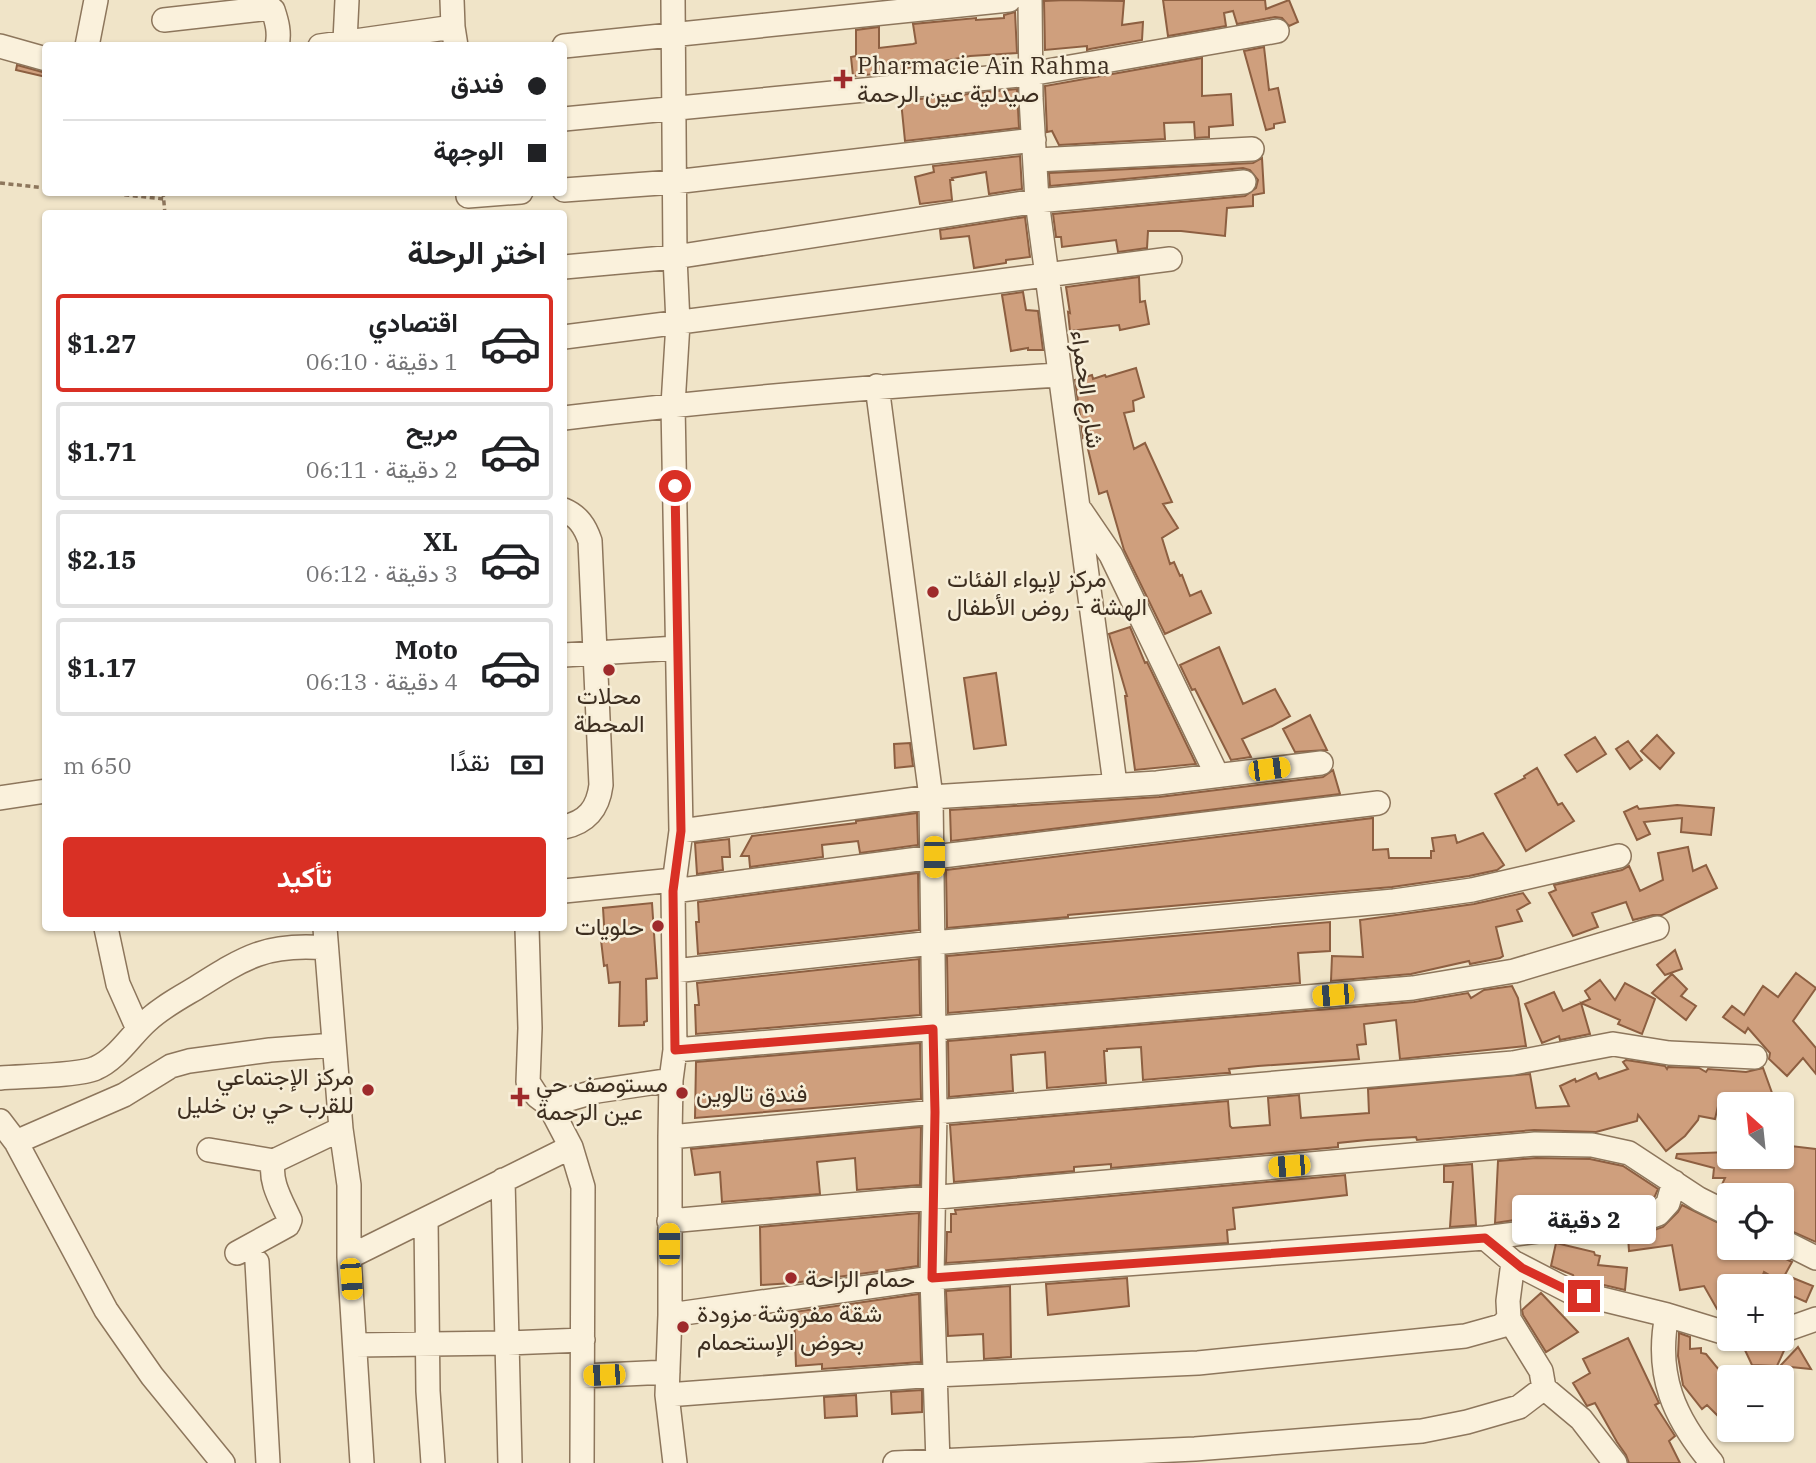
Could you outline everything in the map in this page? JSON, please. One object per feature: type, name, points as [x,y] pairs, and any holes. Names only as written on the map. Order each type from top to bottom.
[{"type":"street","points":[[88,42],[96,0]]},
{"type":"street","points":[[345,41],[347,0]]},
{"type":"street","points":[[340,42],[454,36],[452,0]]},
{"type":"street","points":[[673,0],[678,323],[673,405],[681,831],[674,885],[675,1050],[671,1080],[667,1384],[675,1463]]},
{"type":"street","points":[[567,47],[1009,0]]},
{"type":"street","name":"شارع الحمراء","points":[[1030,0],[1030,74],[1037,201],[1115,784]]},
{"type":"street","points":[[164,20],[270,4],[276,19],[278,42]]},
{"type":"street","points":[[567,119],[1030,74],[1277,31]]},
{"type":"street","points":[[0,46],[42,58]]},
{"type":"street","points":[[567,190],[1035,150],[1252,149]]},
{"type":"street","points":[[567,267],[675,257],[1037,201],[1244,182]]},
{"type":"street","points":[[469,201],[498,196]]},
{"type":"street","points":[[567,337],[1171,259]]},
{"type":"street","points":[[567,418],[877,386],[1060,376]]},
{"type":"street","points":[[877,386],[931,797],[934,857],[935,1112],[932,1278],[938,1462]]},
{"type":"street","points":[[1079,508],[1111,555],[1217,775]]},
{"type":"street","points":[[567,512],[580,520],[590,541],[601,785],[600,798],[586,818],[567,826]]},
{"type":"street","points":[[567,655],[677,648]]},
{"type":"street","points":[[681,831],[931,797],[1157,783],[1321,763]]},
{"type":"street","points":[[0,798],[42,792]]},
{"type":"street","points":[[567,891],[674,885],[934,857],[1378,803]]},
{"type":"street","points":[[674,971],[933,943],[1394,901],[1472,890],[1619,856]]},
{"type":"street","points":[[675,1050],[1413,988],[1514,971],[1657,928]]},
{"type":"street","points":[[107,931],[118,984],[138,1029]]},
{"type":"street","points":[[527,931],[530,1028],[528,1082],[537,1096],[549,1105],[571,1147],[583,1187],[582,1463]]},
{"type":"street","points":[[0,1078],[94,1070],[131,1039],[156,1012],[240,960],[261,951],[301,946],[325,938],[341,1129],[349,1185],[349,1257],[362,1463]]},
{"type":"street","points":[[670,1137],[1513,1063],[1612,1044],[1669,1052],[1755,1057]]},
{"type":"street","points":[[16,1142],[124,1095],[171,1066],[270,1050],[334,1045]]},
{"type":"street","points":[[549,1105],[597,1091],[671,1080]]},
{"type":"street","points":[[0,1121],[16,1142],[106,1310],[152,1376],[223,1463]]},
{"type":"street","points":[[209,1150],[274,1161],[341,1129]]},
{"type":"street","points":[[669,1221],[1535,1144],[1592,1144],[1629,1153],[1717,1208]]},
{"type":"street","points":[[349,1257],[571,1147]]},
{"type":"street","points":[[268,1463],[247,1257],[288,1225],[290,1220],[275,1188],[272,1167],[274,1161]]},
{"type":"street","points":[[503,1180],[510,1463]]},
{"type":"street","points":[[670,1315],[932,1278],[1485,1238],[1598,1223],[1639,1221],[1658,1214],[1668,1203],[1674,1182]]},
{"type":"street","points":[[426,1219],[428,1391],[433,1463]]},
{"type":"street","points":[[1485,1238],[1513,1262],[1569,1291],[1717,1330]]},
{"type":"street","points":[[1794,1247],[1816,1258]]},
{"type":"street","points":[[1513,1262],[1508,1301],[1509,1319],[1541,1371],[1544,1388],[1581,1419],[1615,1463]]},
{"type":"street","points":[[1667,1315],[1663,1349],[1666,1383],[1693,1440],[1712,1463]]},
{"type":"street","points":[[583,1376],[667,1384],[1198,1363],[1465,1336],[1501,1326],[1509,1319]]},
{"type":"street","points":[[1794,1327],[1816,1319]]},
{"type":"street","points":[[355,1345],[583,1340]]},
{"type":"street","points":[[895,1463],[1195,1449],[1422,1431],[1519,1407],[1544,1388]]},
{"type":"path","points":[[0,183],[42,188]]},
{"type":"path","points":[[142,196],[164,198],[166,210]]},
{"type":"building","points":[[1163,0],[1265,0],[1266,9],[1289,0],[1298,22],[1289,26],[1282,18],[1275,17],[1237,24],[1233,11],[1224,13],[1226,26],[1168,36]]},
{"type":"building","points":[[1044,1],[1124,1],[1122,25],[1143,22],[1142,40],[1087,50],[1087,46],[1045,50]]},
{"type":"building","points":[[1015,12],[1017,53],[970,56],[853,76],[851,57],[856,56],[856,30],[879,27],[879,48],[916,43],[913,24],[1004,18],[1004,15]]},
{"type":"building","points":[[1264,47],[1269,90],[1278,88],[1285,122],[1274,124],[1274,128],[1266,130],[1244,51]]},
{"type":"building","points":[[1202,58],[1202,96],[1231,94],[1233,125],[1209,127],[1209,137],[1195,138],[1194,122],[1164,123],[1165,139],[1059,145],[1052,131],[1047,132],[1045,86]]},
{"type":"building","points":[[17,65],[42,72],[42,76],[16,70]]},
{"type":"building","points":[[1017,89],[1019,128],[905,141],[901,101]]},
{"type":"building","points":[[1020,156],[1022,189],[989,194],[986,172],[952,178],[952,200],[920,204],[915,177],[934,172],[933,166]]},
{"type":"building","points":[[1262,158],[1264,193],[1253,195],[1253,206],[1227,208],[1225,236],[1181,231],[1148,231],[1147,248],[1118,252],[1116,240],[1062,247],[1061,237],[1056,237],[1053,214],[1245,196],[1256,188],[1258,180],[1250,170],[1243,168],[1050,186],[1049,173],[1253,163]]},
{"type":"building","points":[[1025,217],[1030,257],[974,268],[969,236],[941,239],[940,230]]},
{"type":"building","points":[[1139,277],[1140,302],[1145,301],[1149,324],[1120,330],[1119,325],[1070,331],[1066,287]]},
{"type":"building","points":[[1023,292],[1026,310],[1038,311],[1043,350],[1028,348],[1011,351],[1002,295]]},
{"type":"building","points":[[1136,368],[1144,397],[1133,401],[1134,411],[1124,413],[1134,449],[1145,443],[1172,502],[1163,504],[1178,528],[1162,538],[1170,564],[1174,562],[1190,596],[1201,591],[1211,613],[1165,634],[1124,550],[1107,491],[1099,494],[1085,437],[1083,438],[1075,380],[1092,375],[1093,379],[1105,375],[1106,377]]},
{"type":"building","points":[[1130,627],[1145,663],[1147,662],[1196,764],[1135,770],[1127,696],[1109,634]]},
{"type":"building","points":[[1219,647],[1243,704],[1275,689],[1290,716],[1242,739],[1251,757],[1231,760],[1180,665]]},
{"type":"building","points":[[996,673],[1006,745],[974,749],[964,678]]},
{"type":"building","points":[[1310,715],[1327,750],[1295,752],[1283,729]]},
{"type":"building","points":[[1657,735],[1674,753],[1660,769],[1641,751]]},
{"type":"building","points":[[1595,737],[1606,754],[1577,772],[1565,755]]},
{"type":"building","points":[[1628,741],[1642,760],[1630,769],[1616,749]]},
{"type":"building","points":[[910,743],[913,766],[895,768],[894,744]]},
{"type":"building","points":[[1537,768],[1558,805],[1562,803],[1574,821],[1526,851],[1495,794],[1525,778],[1524,776]]},
{"type":"building","points":[[1333,770],[1340,794],[951,841],[950,810],[1159,797],[1323,777]]},
{"type":"building","points":[[1677,805],[1714,808],[1711,835],[1681,832],[1682,818],[1644,822],[1650,834],[1637,840],[1624,812],[1637,806],[1639,809]]},
{"type":"building","points":[[917,813],[918,845],[860,853],[858,841],[822,845],[823,857],[750,867],[749,856],[741,856],[752,836]]},
{"type":"building","points":[[1373,818],[1373,850],[1388,849],[1389,858],[1431,858],[1431,851],[1434,851],[1432,838],[1455,835],[1457,843],[1483,833],[1504,865],[1497,870],[1469,876],[1392,887],[947,928],[946,870]]},
{"type":"building","points":[[729,839],[730,857],[722,857],[723,870],[697,874],[695,843]]},
{"type":"building","points":[[1688,847],[1693,871],[1706,865],[1717,888],[1662,915],[1633,920],[1626,902],[1592,913],[1598,927],[1573,936],[1549,893],[1556,890],[1554,885],[1622,870],[1629,866],[1640,891],[1663,880],[1658,853]]},
{"type":"building","points":[[918,873],[919,930],[698,954],[698,902]]},
{"type":"building","points":[[1523,893],[1530,903],[1517,910],[1522,921],[1496,927],[1503,956],[1500,958],[1470,964],[1469,961],[1411,974],[1331,981],[1332,956],[1363,957],[1360,920],[1474,904]]},
{"type":"building","points":[[652,903],[657,978],[646,979],[647,1021],[644,1025],[619,1026],[620,982],[609,983],[607,965],[604,966],[601,940],[605,940],[603,908]]},
{"type":"building","points":[[1330,922],[1330,951],[1298,953],[1300,983],[948,1013],[947,956]]},
{"type":"building","points":[[1675,950],[1682,969],[1665,975],[1657,965]]},
{"type":"building","points":[[919,959],[920,1015],[696,1034],[695,1005],[699,1005],[697,983]]},
{"type":"building","points":[[1796,973],[1816,988],[1793,1021],[1816,1048],[1816,1074],[1803,1058],[1787,1076],[1769,1059],[1770,1053],[1748,1028],[1745,1033],[1723,1017],[1732,1006],[1744,1015],[1763,986],[1778,997]]},
{"type":"building","points":[[1672,974],[1687,989],[1681,996],[1696,1006],[1686,1020],[1652,993]]},
{"type":"building","points":[[1600,980],[1615,1000],[1625,983],[1655,999],[1642,1034],[1618,1024],[1620,1020],[1581,1003],[1590,999],[1585,991]]},
{"type":"building","points":[[1512,986],[1518,998],[1526,1046],[1400,1059],[1396,1020],[1364,1024],[1366,1044],[1357,1045],[1359,1059],[1258,1066],[1229,1069],[1230,1073],[1143,1080],[1141,1047],[1107,1049],[1104,1051],[1106,1083],[1047,1088],[1045,1052],[1011,1055],[1013,1091],[949,1097],[948,1041],[1414,1002],[1468,993],[1471,998],[1484,990]]},
{"type":"building","points":[[1554,992],[1563,1011],[1581,1003],[1590,1034],[1560,1040],[1559,1036],[1542,1043],[1525,1004]]},
{"type":"building","points":[[920,1043],[921,1099],[695,1118],[696,1062]]},
{"type":"building","points":[[1626,1060],[1665,1066],[1667,1069],[1699,1068],[1706,1072],[1708,1069],[1746,1072],[1763,1068],[1772,1092],[1717,1092],[1715,1119],[1699,1116],[1685,1136],[1666,1151],[1638,1115],[1637,1121],[1596,1132],[1534,1130],[1417,1140],[1416,1137],[1367,1140],[1338,1143],[1338,1147],[1111,1168],[1111,1164],[1074,1167],[1074,1171],[954,1182],[950,1125],[1228,1101],[1232,1128],[1270,1125],[1268,1098],[1299,1095],[1301,1118],[1369,1113],[1368,1089],[1530,1074],[1536,1108],[1569,1106],[1560,1086],[1596,1073],[1599,1079],[1628,1069],[1623,1062]]},
{"type":"building","points":[[921,1127],[920,1185],[857,1190],[855,1158],[817,1162],[820,1194],[722,1202],[720,1172],[695,1175],[691,1149]]},
{"type":"building","points":[[1794,1146],[1816,1149],[1816,1242],[1794,1232],[1794,1183],[1723,1183],[1725,1178],[1713,1178],[1714,1168],[1676,1158],[1677,1154],[1717,1152],[1717,1169],[1794,1169]]},
{"type":"building","points":[[1536,1158],[1590,1159],[1623,1166],[1658,1189],[1650,1202],[1636,1207],[1606,1209],[1550,1205],[1551,1211],[1495,1223],[1498,1161]]},
{"type":"building","points":[[1472,1164],[1476,1225],[1450,1227],[1453,1182],[1444,1182],[1444,1166]]},
{"type":"building","points":[[1345,1175],[1347,1195],[1233,1208],[1235,1229],[1227,1230],[1228,1243],[946,1263],[947,1232],[951,1232],[951,1214],[956,1214],[955,1210]]},
{"type":"building","points":[[1682,1205],[1717,1222],[1717,1260],[1792,1262],[1785,1274],[1717,1274],[1717,1309],[1704,1286],[1680,1290],[1672,1245],[1629,1251],[1628,1236],[1663,1227]]},
{"type":"building","points":[[919,1213],[918,1266],[761,1285],[760,1227]]},
{"type":"building","points":[[1556,1243],[1594,1252],[1600,1256],[1598,1265],[1627,1268],[1625,1290],[1574,1278],[1573,1275],[1551,1266]]},
{"type":"building","points":[[1127,1278],[1129,1306],[1048,1315],[1046,1284]]},
{"type":"building","points":[[1794,1278],[1813,1286],[1806,1302],[1794,1297]]},
{"type":"building","points":[[1010,1286],[1011,1357],[984,1359],[983,1334],[948,1336],[946,1291]]},
{"type":"building","points":[[1541,1293],[1578,1332],[1546,1352],[1522,1310]]},
{"type":"building","points":[[919,1294],[921,1362],[822,1369],[822,1364],[796,1366],[794,1312]]},
{"type":"building","points":[[1679,1333],[1690,1337],[1690,1349],[1701,1348],[1701,1353],[1706,1354],[1717,1367],[1717,1415],[1707,1405],[1702,1409],[1683,1385],[1678,1356]]},
{"type":"building","points":[[1628,1338],[1659,1403],[1655,1405],[1675,1436],[1669,1441],[1680,1463],[1629,1463],[1595,1403],[1587,1406],[1573,1383],[1590,1373],[1583,1359]]},
{"type":"building","points":[[1798,1347],[1811,1369],[1794,1367],[1794,1365],[1781,1365]]},
{"type":"building","points":[[1745,1351],[1784,1351],[1777,1365],[1752,1365]]},
{"type":"building","points":[[922,1390],[922,1412],[892,1414],[891,1392]]},
{"type":"building","points":[[856,1395],[857,1416],[825,1418],[824,1397]]},
{"type":"place","name":"Pharmacie Aïn Rahma صيدلية عين الرحمة","points":[[843,79]]},
{"type":"place","name":"مركز لإيواء الفئات الهشة - روض الأطفال","points":[[933,592]]},
{"type":"place","name":"محلات المحطة","points":[[609,670]]},
{"type":"place","name":"حلويات","points":[[658,926]]},
{"type":"place","name":"مركز الإجتماعي للقرب حي بن خليل","points":[[368,1090]]},
{"type":"place","name":"فندق تالوين","points":[[682,1093]]},
{"type":"place","name":"مستوصف حي عين الرحمة","points":[[520,1097]]},
{"type":"place","name":"حمام الراحة","points":[[791,1278]]},
{"type":"place","name":"شقة مفروشة مزودة بحوض الإستحمام","points":[[683,1327]]},
{"type":"route","points":[[675,486],[681,831],[673,891],[675,1050],[933,1029],[935,1112],[932,1278],[1485,1238],[1522,1268],[1584,1296]]}]
